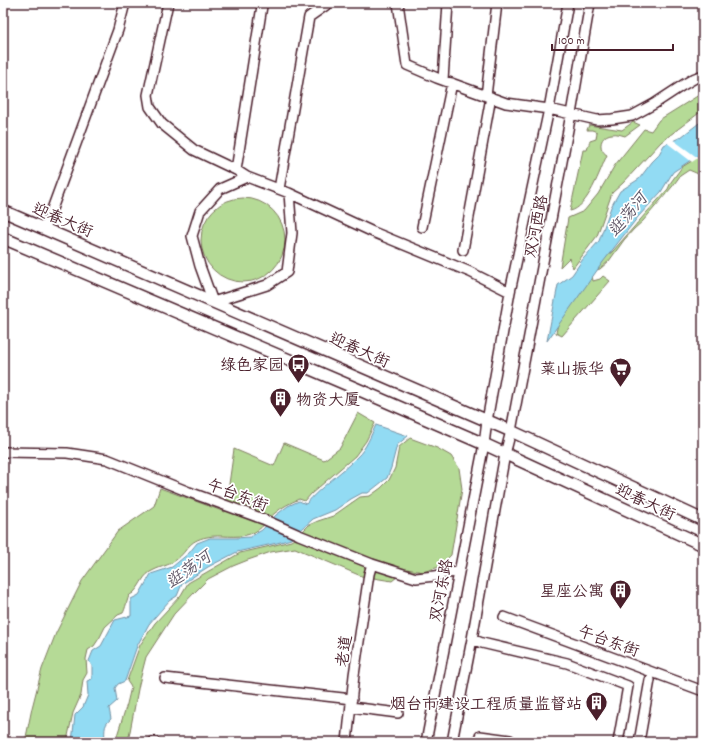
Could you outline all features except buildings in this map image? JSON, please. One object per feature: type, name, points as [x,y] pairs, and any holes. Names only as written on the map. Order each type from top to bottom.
[{"type":"main road","name":"迎春大街","points":[[3,211],[511,431],[703,520]]},
{"type":"main road","name":"迎春大街","points":[[3,238],[484,444],[703,545]]},
{"type":"street","points":[[44,228],[118,30],[125,3]]},
{"type":"street","points":[[168,3],[148,95],[150,107],[162,124],[194,150],[236,170],[247,177],[289,192],[373,232],[470,272],[510,292]]},
{"type":"street","points":[[236,170],[262,6],[261,3]]},
{"type":"street","points":[[279,189],[309,17],[329,3]]},
{"type":"street","points":[[398,3],[407,65],[447,82],[506,103],[549,109],[597,120],[612,119],[632,116],[654,104],[683,84],[703,76]]},
{"type":"street","points":[[422,227],[447,82],[448,3]]},
{"type":"street","points":[[463,250],[488,97],[497,3]]},
{"type":"street","name":"双河西路","points":[[484,444],[510,292],[549,109],[568,3]]},
{"type":"street","name":"双河西路","points":[[505,454],[511,431],[540,279],[590,3]]},
{"type":"street","points":[[247,177],[220,189],[200,211],[192,236],[200,266],[213,302],[267,285],[288,272],[292,233],[289,192]]},
{"type":"street","name":"双河东路","points":[[426,742],[484,444]]},
{"type":"street","name":"午台东街","points":[[3,452],[67,453],[107,459],[189,492],[263,519],[372,564],[416,578],[459,572]]},
{"type":"street","points":[[452,742],[505,454]]},
{"type":"street","name":"老道","points":[[347,742],[354,675],[369,574],[372,564]]},
{"type":"street","name":"午台东街","points":[[504,617],[703,691]]},
{"type":"street","points":[[472,639],[482,643],[567,663],[628,686],[618,742]]},
{"type":"street","points":[[165,678],[351,703],[398,713]]},
{"type":"street","points":[[639,742],[650,680]]},
{"type":"street","points":[[479,742],[480,736],[510,740]]},
{"type":"green space","points":[[703,94],[703,110],[661,142],[612,193],[597,236],[573,268],[569,258],[560,267],[568,218],[584,211],[598,194],[615,165],[644,129],[651,131],[659,120]]},
{"type":"green space","points":[[633,122],[640,125],[625,136],[612,134],[605,137],[601,143],[601,146],[607,155],[593,188],[582,203],[570,211],[583,150],[587,150],[590,141],[596,139],[597,132],[587,130],[589,125],[622,130]]},
{"type":"green space","points":[[703,154],[703,176],[689,170],[680,176],[643,221],[624,240],[609,261],[600,269],[596,270],[592,275],[593,281],[600,279],[603,276],[610,281],[562,336],[556,333],[559,319],[588,272],[613,251],[668,189],[671,182],[682,167]]},
{"type":"green space","points":[[235,198],[251,198],[267,205],[278,216],[285,232],[285,248],[282,256],[273,270],[267,275],[251,282],[235,282],[219,275],[208,264],[201,248],[201,232],[208,216],[219,205]]},
{"type":"green space","points":[[358,413],[375,423],[366,441],[355,456],[305,501],[299,499],[283,507],[258,530],[250,534],[239,536],[212,536],[200,539],[192,543],[176,560],[170,564],[147,574],[134,593],[129,596],[123,613],[118,615],[105,627],[94,646],[88,650],[86,659],[87,673],[83,680],[81,695],[73,713],[68,736],[69,742],[25,742],[42,669],[56,633],[82,581],[118,531],[154,506],[160,488],[225,512],[234,449],[274,466],[284,443],[324,460],[340,448]]},
{"type":"green space","points":[[410,438],[437,448],[451,456],[459,468],[462,489],[451,555],[439,567],[423,572],[407,569],[392,581],[361,576],[295,548],[271,552],[248,560],[208,579],[174,614],[146,657],[139,684],[128,742],[115,742],[131,687],[127,681],[140,645],[155,623],[181,595],[188,583],[240,553],[291,541],[309,525],[333,516],[360,497],[370,496],[389,480],[395,468],[399,447]]},
{"type":"water","name":"逛荡河","points":[[703,120],[703,133],[700,139],[703,142],[703,150],[700,154],[673,172],[661,192],[638,217],[603,262],[547,341],[558,285],[572,275],[583,259],[599,241],[611,207],[620,191],[639,179],[658,156],[664,145],[681,137]]},
{"type":"water","name":"逛荡河","points":[[376,425],[408,436],[397,445],[387,478],[368,493],[362,493],[335,510],[313,519],[291,539],[237,552],[208,567],[182,584],[177,596],[169,601],[149,624],[137,646],[125,681],[118,684],[115,688],[117,701],[109,708],[111,719],[105,727],[104,742],[72,742],[75,715],[83,707],[88,695],[87,681],[92,679],[92,666],[89,661],[93,651],[101,646],[115,620],[131,616],[131,599],[139,595],[151,574],[172,567],[189,553],[197,543],[210,538],[250,537],[262,530],[276,515],[288,506],[299,501],[306,504],[318,491],[360,454],[368,442]]},
{"type":"pier","points":[[672,139],[698,158],[692,162],[666,142]]},
{"type":"place","name":"绿色家园","points":[[299,384]]},
{"type":"place","name":"莱山振华","points":[[620,388]]},
{"type":"place","name":"物资大厦","points":[[280,418]]},
{"type":"place","name":"星座公寓","points":[[620,610]]},
{"type":"place","name":"烟台市建设工程质量监督站","points":[[597,722]]}]
